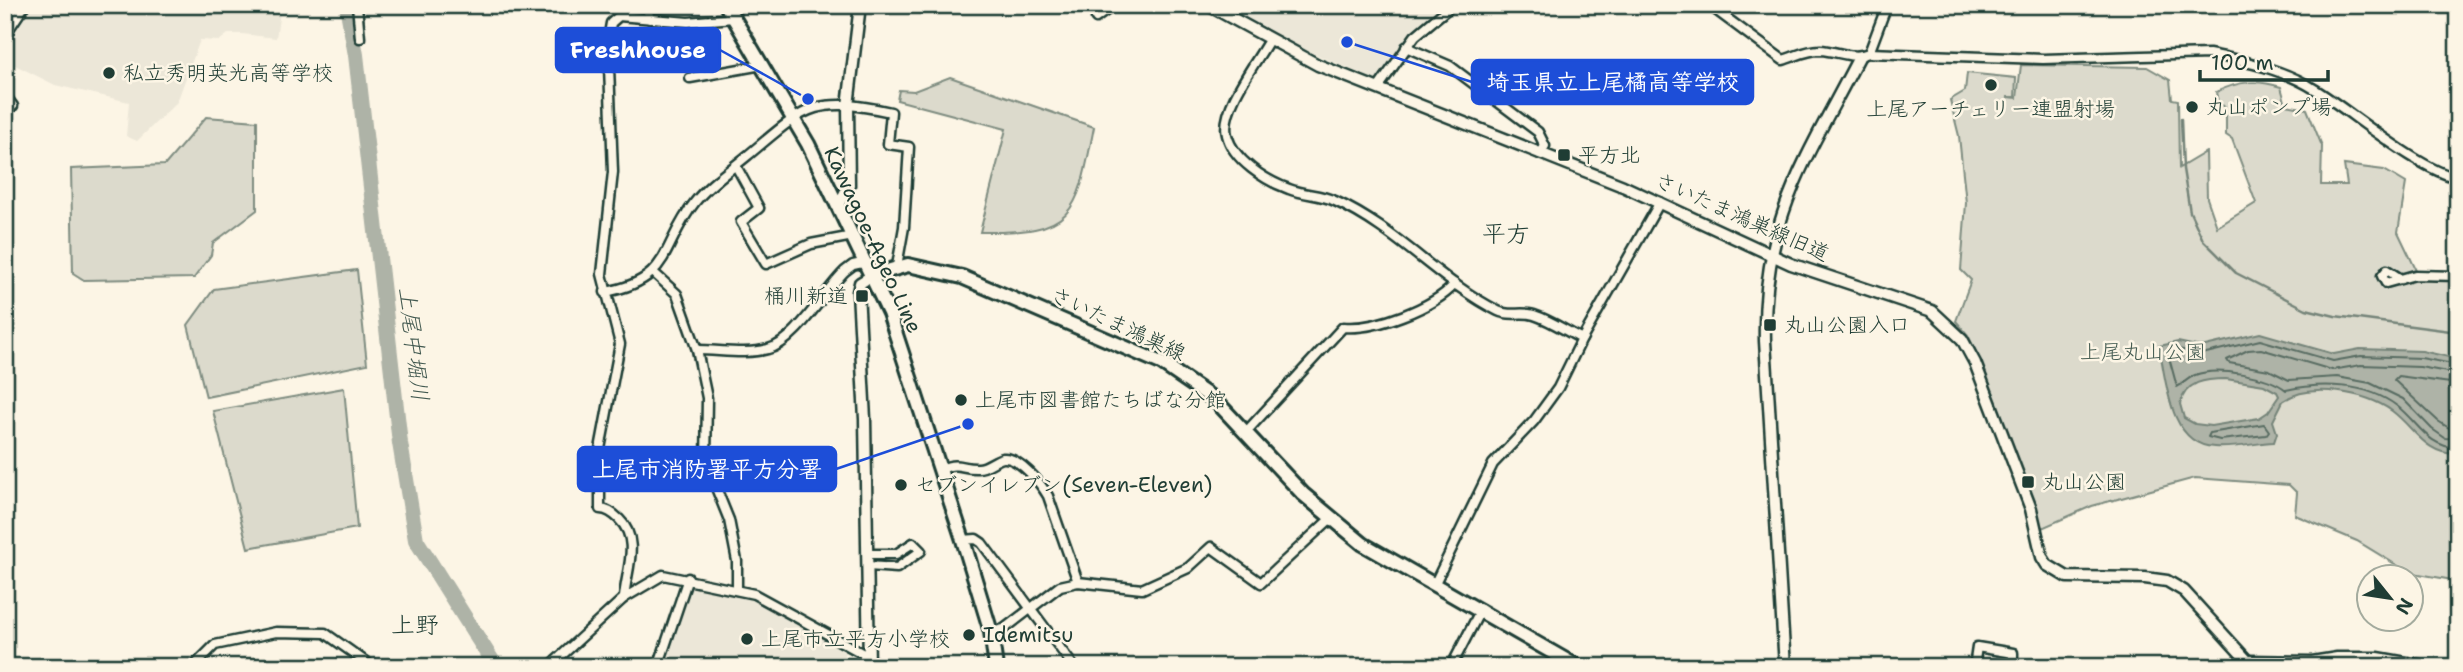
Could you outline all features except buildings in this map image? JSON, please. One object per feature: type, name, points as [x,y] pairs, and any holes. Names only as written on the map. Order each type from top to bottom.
[{"type":"main road","name":"Kawagoe-Ageo Line","points":[[726,5],[793,117],[873,275],[905,356],[941,469],[991,632],[996,667]]},
{"type":"main road","name":"さいたま鴻巣線","points":[[873,275],[897,266],[916,266],[972,281],[1139,352],[1203,390],[1330,519],[1363,544],[1481,609],[1558,662],[1578,667]]},
{"type":"street","points":[[5,36],[25,5]]},
{"type":"street","points":[[357,5],[360,38]]},
{"type":"street","points":[[646,5],[650,19]]},
{"type":"street","points":[[839,204],[849,185],[848,106],[860,5]]},
{"type":"street","points":[[1097,18],[1114,5]]},
{"type":"street","name":"さいたま鴻巣線旧道","points":[[1208,5],[1318,65],[1660,202],[1812,272],[1913,302],[1947,322],[1962,339],[1975,363],[2031,509],[2042,557],[2047,565],[2067,578],[2145,578],[2166,581],[2184,591],[2251,663]]},
{"type":"street","points":[[1378,88],[1425,25],[1452,5]]},
{"type":"street","points":[[1709,5],[1783,60],[1802,52],[1821,50],[1864,55],[2022,59],[2210,54],[2232,59],[2283,73],[2315,89],[2426,165],[2458,178]]},
{"type":"street","points":[[1785,667],[1765,341],[1765,295],[1770,254],[1791,186],[1864,55],[1887,5]]},
{"type":"street","points":[[624,598],[632,542],[622,522],[606,509],[600,509],[600,449],[620,344],[620,334],[605,292],[603,261],[613,172],[608,40],[614,18],[716,22],[733,18]]},
{"type":"street","points":[[1269,40],[1226,118],[1226,131],[1234,151],[1270,180],[1290,190],[1335,201],[1371,221],[1413,249],[1455,285],[1501,312],[1533,315],[1581,339]]},
{"type":"street","points":[[1406,47],[1450,66],[1538,132],[1545,146],[1540,154]]},
{"type":"street","points":[[690,78],[762,65]]},
{"type":"street","points":[[5,95],[13,106]]},
{"type":"street","points":[[605,292],[654,273],[696,201],[793,117],[807,109],[848,106],[891,112],[888,144],[909,147],[904,227],[897,266]]},
{"type":"street","points":[[736,166],[759,208],[741,222],[766,264],[811,244],[853,236]]},
{"type":"street","points":[[1435,583],[1493,464],[1534,421],[1558,387],[1581,339],[1660,202]]},
{"type":"street","points":[[697,350],[755,351],[774,348],[792,333],[845,271],[853,265],[867,262]]},
{"type":"street","points":[[654,273],[677,294],[697,350],[707,398],[706,463],[729,520],[737,561],[737,590]]},
{"type":"street","points":[[869,662],[864,379],[858,292],[860,283],[873,275]]},
{"type":"street","points":[[2401,279],[2415,275],[2458,276]]},
{"type":"street","points":[[1245,433],[1343,327],[1354,328],[1416,312],[1441,299],[1455,285]]},
{"type":"street","points":[[941,469],[958,464],[978,468],[1002,458],[1015,461],[1042,486],[1048,496],[1078,582]]},
{"type":"street","points":[[991,632],[1004,629],[1060,586],[1078,582],[1142,589],[1188,568],[1211,547],[1261,583],[1330,519]]},
{"type":"street","points":[[963,540],[976,539],[982,543],[1074,667]]},
{"type":"street","points":[[867,554],[896,554],[914,543],[920,551],[897,568],[868,566]]},
{"type":"street","points":[[550,667],[624,598],[663,575],[737,590],[773,603],[869,662]]},
{"type":"street","points":[[658,667],[688,578]]},
{"type":"street","points":[[1451,667],[1481,609]]},
{"type":"street","points":[[193,667],[215,645],[276,632],[325,634],[373,667]]},
{"type":"street","points":[[1973,667],[1978,647],[2013,653],[2013,667]]},
{"type":"street","points":[[2251,663],[2378,657],[2435,667]]},
{"type":"street","points":[[355,667],[360,658]]},
{"type":"street","points":[[2312,661],[2325,667]]},
{"type":"shaded area","name":"私立秀明英光高等学校","points":[[30,5],[281,5],[276,38],[228,34],[219,41],[200,40],[177,102],[137,141],[126,136],[129,102],[55,85],[5,60],[5,41]]},
{"type":"shaded area","points":[[1223,5],[1448,5],[1416,30],[1376,80],[1296,46]]},
{"type":"shaded area","name":"上尾市立平方小学校","points":[[688,583],[768,605],[846,653],[839,667],[661,667]]},
{"type":"green space","name":"上尾丸山公園","points":[[2021,65],[2147,67],[2170,80],[2172,99],[2178,100],[2179,168],[2206,152],[2207,198],[2217,227],[2256,203],[2232,139],[2226,135],[2226,108],[2218,102],[2216,92],[2240,83],[2256,82],[2281,87],[2286,105],[2307,109],[2322,146],[2321,185],[2347,185],[2344,165],[2384,170],[2406,183],[2398,232],[2420,278],[2458,280],[2458,581],[2424,575],[2424,564],[2395,564],[2357,541],[2295,515],[2297,493],[2289,485],[2195,478],[2092,506],[2042,528],[1980,360],[1968,335],[1956,321],[1971,280],[1961,270],[1966,203],[1959,136],[1950,100],[1965,91],[1967,73],[2016,78],[2015,97],[2007,97],[2017,98]]},
{"type":"green space","points":[[950,77],[1094,127],[1083,180],[1067,213],[1054,223],[1036,229],[980,232],[1006,129],[897,100],[899,90],[914,91]]},
{"type":"green space","points":[[206,117],[257,121],[257,210],[213,243],[211,255],[194,278],[84,280],[73,273],[71,169],[165,165]]},
{"type":"green space","points":[[357,270],[367,364],[206,397],[188,325],[214,289]]},
{"type":"green space","points":[[344,388],[357,528],[248,548],[213,411]]},
{"type":"water","points":[[2260,333],[2334,354],[2360,349],[2422,351],[2458,359],[2458,396],[2455,403],[2458,412],[2458,454],[2437,450],[2429,445],[2381,404],[2354,394],[2323,391],[2294,395],[2283,401],[2273,421],[2277,433],[2274,442],[2236,447],[2214,447],[2199,443],[2187,435],[2172,408],[2159,346],[2178,342],[2201,347]],"holes":[[[2226,379],[2264,385],[2279,396],[2268,412],[2259,418],[2211,426],[2195,424],[2184,418],[2180,404],[2187,390],[2197,383]]]},
{"type":"waterway","name":"上尾中堀川","points":[[347,5],[356,55],[400,443],[416,540],[496,667]]},
{"type":"waterway","points":[[2181,119],[2183,169],[2190,212],[2203,240],[2236,273],[2306,309],[2335,316],[2458,332]]},
{"type":"place","name":"埼玉県立上尾橘高等学校","points":[[1347,42]]},
{"type":"place","name":"私立秀明英光高等学校","points":[[109,73]]},
{"type":"place","name":"上尾アーチェリー連盟射場","points":[[1991,85]]},
{"type":"place","name":"Freshhouse","points":[[808,99]]},
{"type":"place","name":"丸山ポンプ場","points":[[2192,107]]},
{"type":"place","name":"平方北","points":[[1564,155]]},
{"type":"place","name":"桶川新道","points":[[862,296]]},
{"type":"place","name":"丸山公園入口","points":[[1770,325]]},
{"type":"place","name":"上尾市図書館たちばな分館","points":[[961,400]]},
{"type":"place","name":"上尾市消防署平方分署","points":[[968,424]]},
{"type":"place","name":"丸山公園","points":[[2028,482]]},
{"type":"place","name":"セブンイレブン(Seven-Eleven)","points":[[901,485]]},
{"type":"place","name":"Idemitsu","points":[[969,635]]},
{"type":"place","name":"上尾市立平方小学校","points":[[747,639]]},
{"type":"district","name":"平方","points":[[1506,234]]},
{"type":"district","name":"上野","points":[[415,625]]}]
